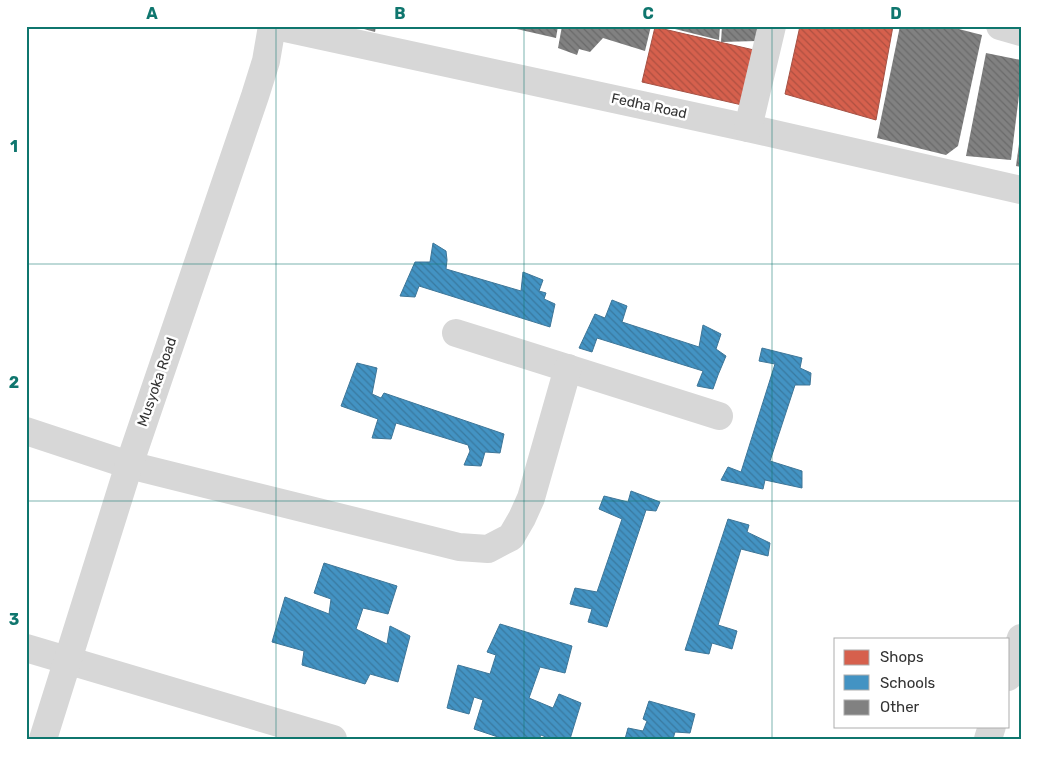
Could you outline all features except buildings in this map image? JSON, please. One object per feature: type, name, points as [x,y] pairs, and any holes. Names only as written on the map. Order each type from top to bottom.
[{"type":"street","name":"Fedha Road","points":[[274,26],[748,128],[1021,190]]},
{"type":"street","name":"Musyoka Road","points":[[43,739],[129,465],[255,96],[274,26]]},
{"type":"street","points":[[748,128],[772,26]]},
{"type":"street","points":[[1000,26],[1021,32]]},
{"type":"street","points":[[456,333],[719,416]]},
{"type":"street","points":[[26,431],[129,465],[459,547],[488,550],[511,537],[522,518],[530,498],[568,368]]},
{"type":"street","points":[[1010,671],[1021,638]]},
{"type":"street","points":[[26,648],[333,739]]}]
